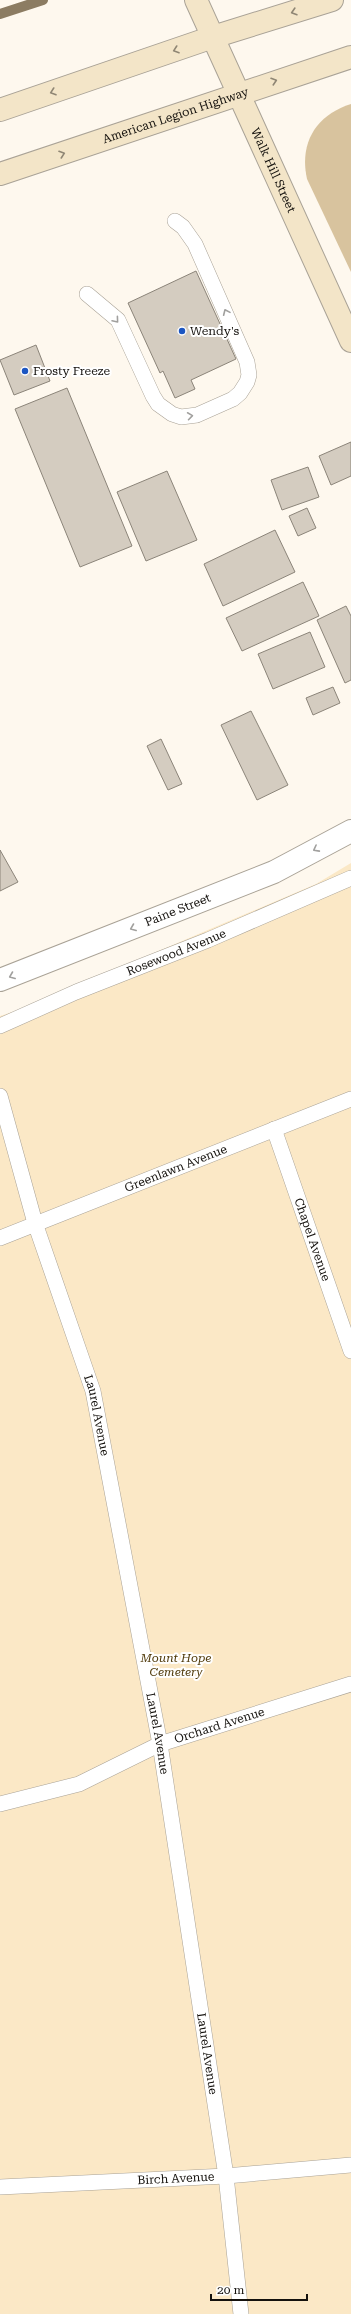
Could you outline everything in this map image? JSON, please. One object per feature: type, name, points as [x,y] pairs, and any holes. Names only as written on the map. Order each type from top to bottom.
[{"type":"main road","name":"Walk Hill Street","points":[[196,0],[351,341]]},
{"type":"main road","points":[[0,110],[213,37],[332,0]]},
{"type":"main road","name":"American Legion Highway","points":[[0,174],[47,160],[237,93],[351,57]]},
{"type":"street","name":"Paine Street","points":[[0,980],[274,872],[351,831]]},
{"type":"lane","points":[[87,294],[118,320],[153,396],[164,410],[181,417],[189,416],[233,399],[240,393],[249,375],[247,362],[196,244],[183,227],[175,221]]},
{"type":"lane","name":"Rosewood Avenue","points":[[0,1026],[76,992],[208,940],[351,878]]},
{"type":"lane","name":"Laurel Avenue","points":[[0,1096],[35,1224],[93,1391],[160,1744],[226,2176],[241,2314]]},
{"type":"lane","name":"Greenlawn Avenue","points":[[0,1238],[351,1099]]},
{"type":"lane","name":"Chapel Avenue","points":[[274,1129],[351,1351]]},
{"type":"lane","name":"Orchard Avenue","points":[[0,1804],[79,1784],[160,1744],[351,1684]]},
{"type":"lane","name":"Birch Avenue","points":[[0,2187],[226,2176],[351,2165]]},
{"type":"green space","name":"Mount Hope Cemetery","points":[[351,863],[351,2314],[0,2314],[0,1016],[25,1008],[316,884]]},
{"type":"shaded area","points":[[351,104],[351,272],[307,179],[305,166],[308,142],[313,132],[328,115]]},
{"type":"building","name":"Wendy's","points":[[196,271],[236,359],[191,380],[195,389],[175,398],[163,371],[160,373],[128,303]]},
{"type":"building","name":"Frosty Freeze","points":[[36,345],[50,381],[14,395],[0,360]]},
{"type":"building","points":[[67,388],[132,546],[80,567],[15,409]]},
{"type":"building","points":[[351,442],[351,476],[331,485],[319,456]]},
{"type":"building","points":[[308,467],[319,497],[282,510],[271,480]]},
{"type":"building","points":[[167,471],[197,540],[146,561],[117,492]]},
{"type":"building","points":[[307,508],[316,528],[298,536],[289,516]]},
{"type":"building","points":[[275,530],[295,572],[223,606],[204,564]]},
{"type":"building","points":[[303,582],[319,616],[242,651],[226,618]]},
{"type":"building","points":[[346,606],[351,616],[351,680],[345,683],[317,620]]},
{"type":"building","points":[[310,632],[325,667],[273,689],[258,654]]},
{"type":"building","points":[[333,687],[340,703],[313,715],[306,698]]},
{"type":"building","points":[[251,711],[288,785],[257,800],[221,725]]},
{"type":"building","points":[[161,739],[182,784],[168,790],[147,746]]},
{"type":"building","points":[[0,850],[18,882],[0,891]]},
{"type":"waterway","points":[[0,14],[43,0]]},
{"type":"place","name":"Wendy's","points":[[182,331]]},
{"type":"place","name":"Frosty Freeze","points":[[25,371]]}]
